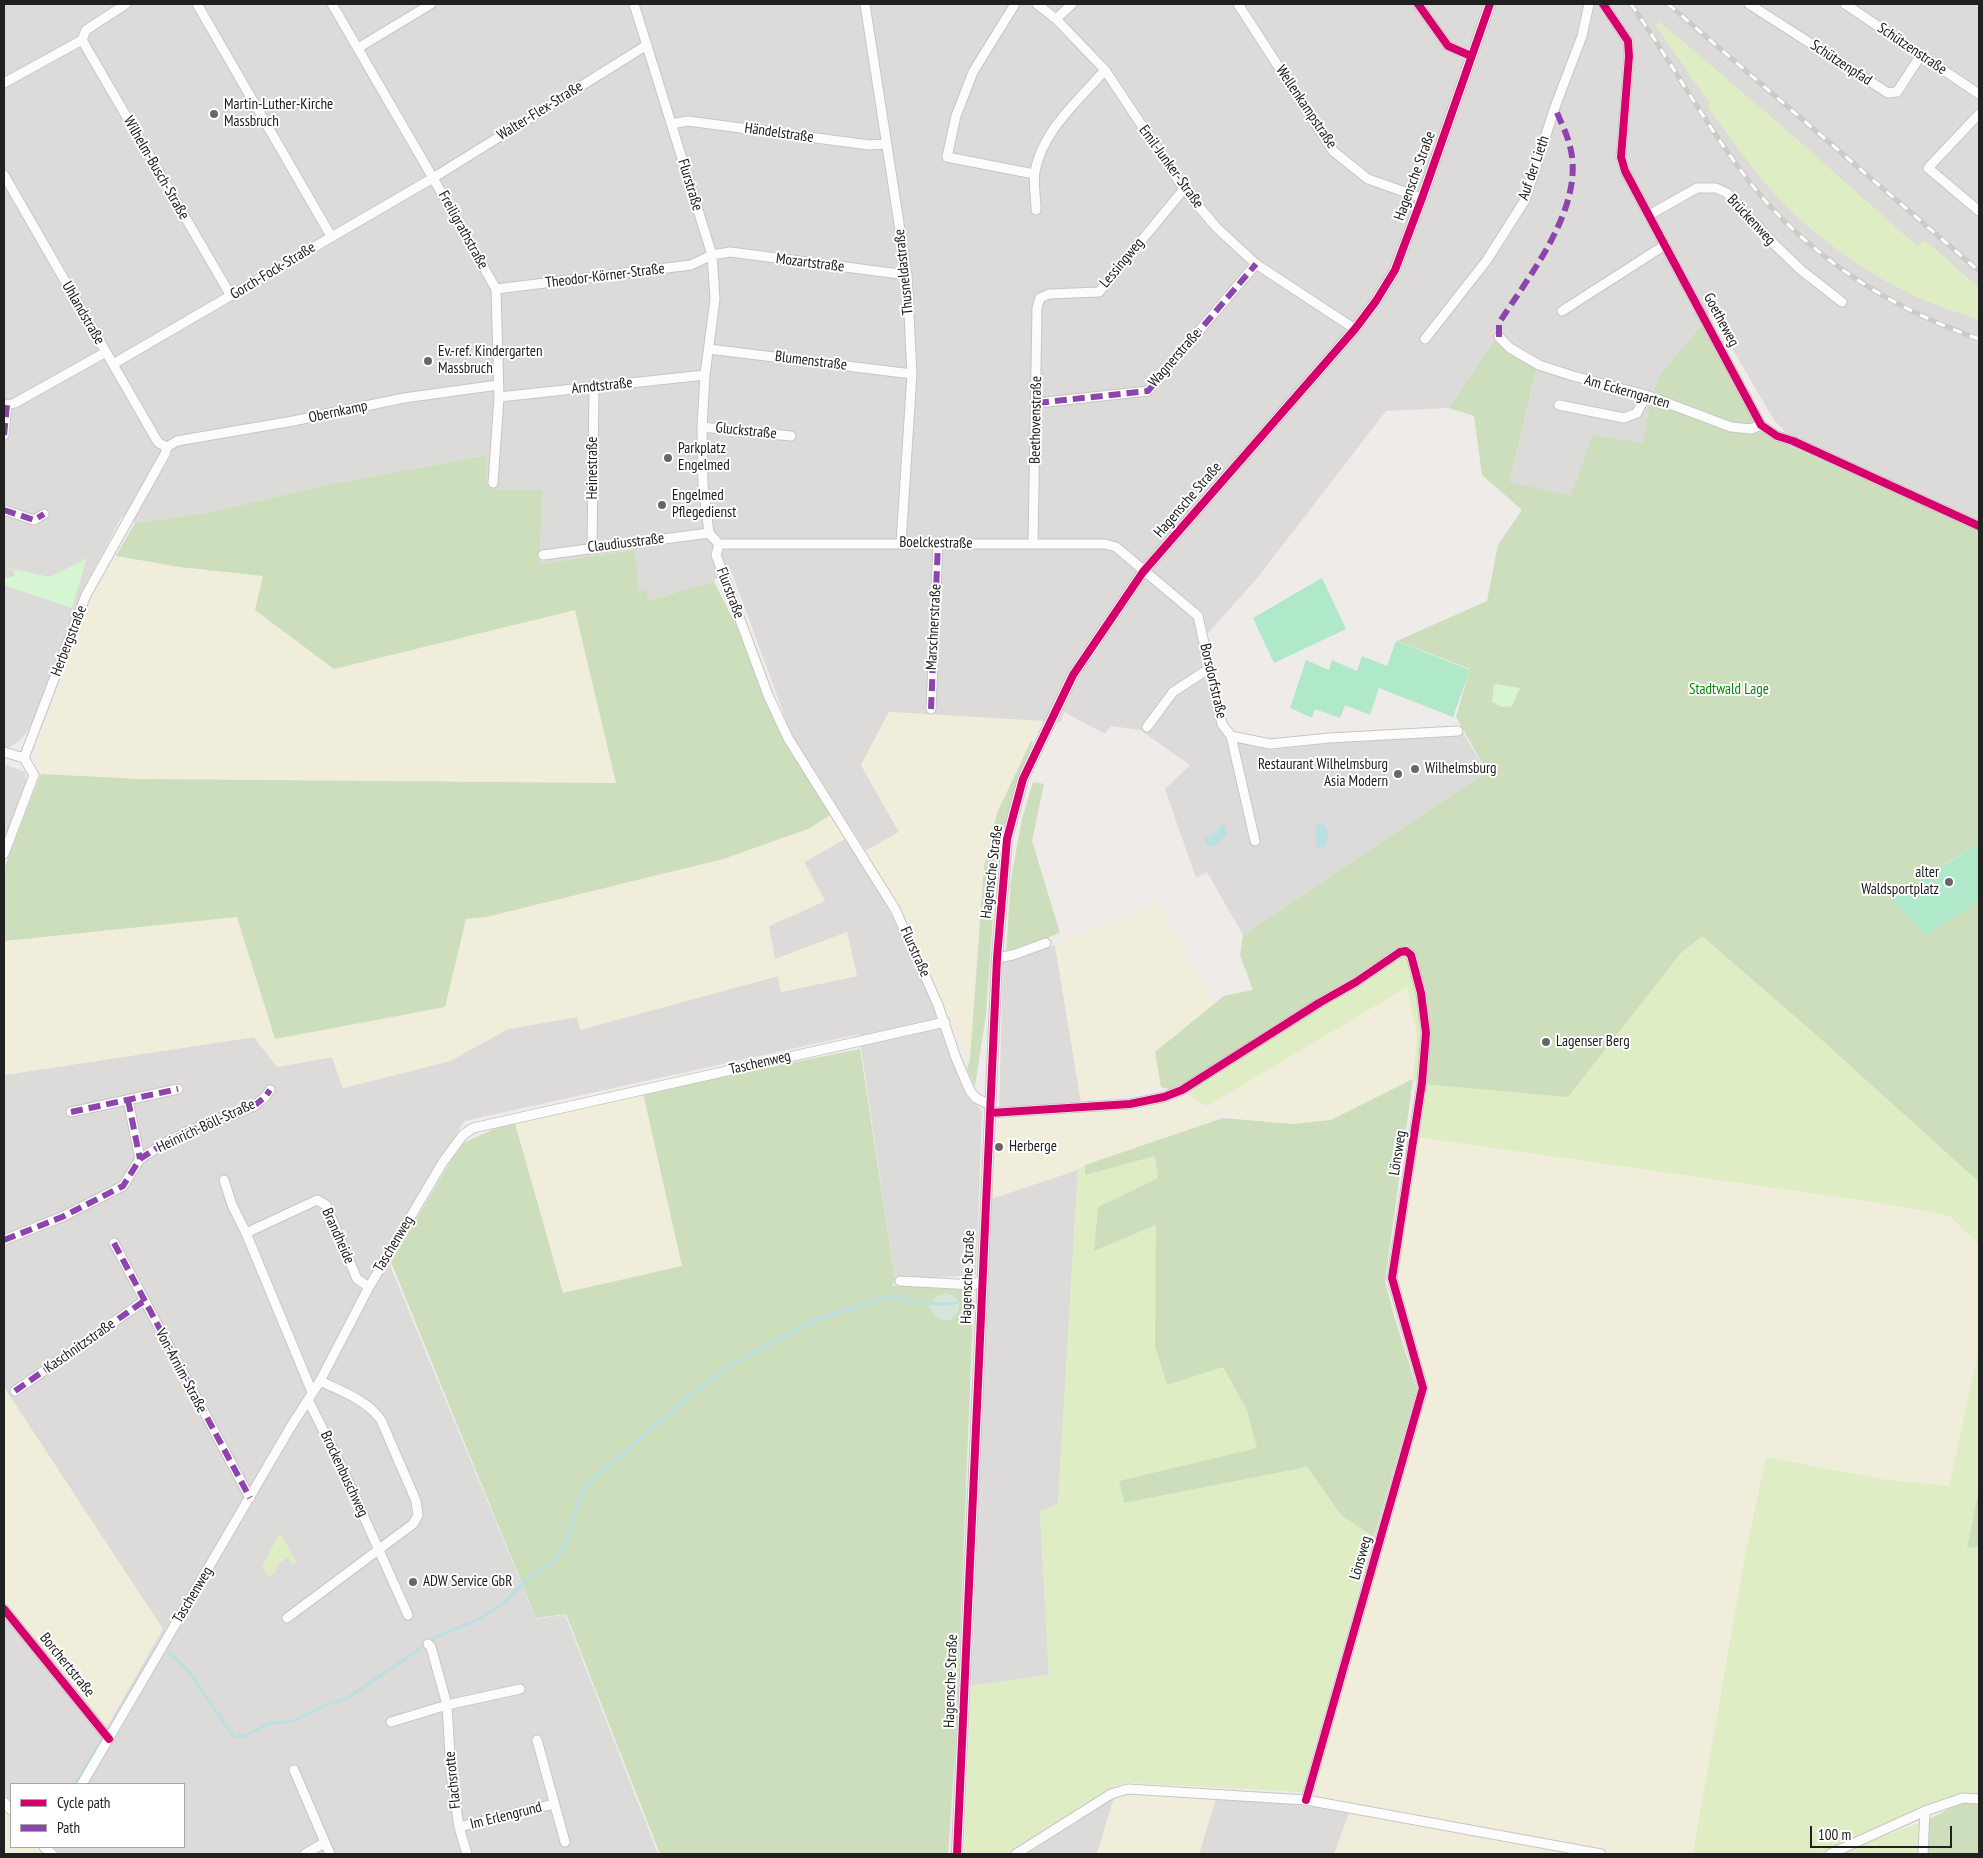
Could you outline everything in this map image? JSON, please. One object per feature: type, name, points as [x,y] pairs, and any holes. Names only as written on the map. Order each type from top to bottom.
[{"type":"street","points":[[197,4],[331,236]]},
{"type":"street","name":"Freiligrathstraße","points":[[332,4],[496,289],[499,397],[493,483]]},
{"type":"street","points":[[358,48],[431,4]]},
{"type":"street","name":"Flurstraße","points":[[634,4],[712,255],[715,299],[710,349],[705,375],[702,427],[703,484],[709,533]]},
{"type":"street","name":"Thusneldastraße","points":[[865,4],[907,275],[912,374],[901,543]]},
{"type":"street","points":[[1015,4],[973,72],[956,116],[947,157],[1034,174]]},
{"type":"street","name":"Emil-Junker-Straße","points":[[1037,4],[1056,19],[1105,70],[1184,189],[1217,228],[1256,264],[1355,329]]},
{"type":"street","points":[[1056,19],[1072,4]]},
{"type":"street","name":"Wellenkampstraße","points":[[1238,4],[1333,150],[1368,178],[1422,198]]},
{"type":"street","points":[[1418,4],[1448,46],[1471,56]]},
{"type":"street","name":"Hagensche Straße","points":[[957,1854],[997,958],[1006,839],[1023,779],[1073,675],[1143,572],[1355,329],[1376,301],[1395,270],[1490,4]]},
{"type":"street","name":"Auf der Lieth","points":[[1425,339],[1487,260],[1526,200],[1554,107],[1582,36],[1590,4]]},
{"type":"street","name":"Goetheweg","points":[[1603,4],[1628,41],[1629,56],[1621,157],[1624,171],[1761,425]]},
{"type":"street","name":"Schützenpfad","points":[[1749,4],[1888,93],[1897,92],[1921,55]]},
{"type":"street","name":"Schützenstraße","points":[[1845,4],[1979,94]]},
{"type":"street","points":[[4,84],[82,40],[86,30],[121,5]]},
{"type":"street","name":"Wilhelm-Busch-Straße","points":[[82,40],[231,296]]},
{"type":"street","name":"Walter-Flex-Straße","points":[[433,178],[647,45]]},
{"type":"street","points":[[1036,210],[1034,174],[1040,152],[1052,130],[1105,70]]},
{"type":"street","points":[[1979,114],[1928,168],[1979,211]]},
{"type":"street","name":"Händelstraße","points":[[671,124],[688,121],[870,145],[887,144]]},
{"type":"street","name":"Uhlandstraße","points":[[4,175],[156,439],[167,447]]},
{"type":"street","name":"Gorch-Fock-Straße","points":[[114,364],[433,178]]},
{"type":"street","name":"Brückenweg","points":[[1649,215],[1697,188],[1716,188],[1727,193],[1801,270],[1842,302]]},
{"type":"street","name":"Lessingweg","points":[[1040,298],[1049,294],[1099,292],[1184,189]]},
{"type":"street","points":[[1562,311],[1665,245]]},
{"type":"street","name":"Mozartstraße","points":[[712,255],[730,252],[907,275]]},
{"type":"street","name":"Theodor-Körner-Straße","points":[[496,289],[691,265],[712,255]]},
{"type":"street","name":"Wagnerstraße","points":[[1037,403],[1148,391],[1256,264]]},
{"type":"street","name":"Beethovenstraße","points":[[1033,544],[1037,403],[1037,308],[1040,298]]},
{"type":"street","name":"Am Eckerngarten","points":[[1499,338],[1510,348],[1539,365],[1646,395],[1731,427],[1751,429],[1761,425]]},
{"type":"street","name":"Blumenstraße","points":[[710,349],[912,374]]},
{"type":"street","points":[[4,436],[6,430],[6,404],[15,403],[106,352]]},
{"type":"street","name":"Arndtstraße","points":[[499,397],[705,375]]},
{"type":"street","name":"Obernkamp","points":[[167,447],[177,441],[293,421],[404,398],[498,385]]},
{"type":"street","name":"Heinestraße","points":[[592,547],[594,388]]},
{"type":"street","points":[[1559,405],[1624,418],[1637,413],[1646,395]]},
{"type":"street","points":[[1761,425],[1777,436],[1793,441],[1979,526]]},
{"type":"street","name":"Gluckstraße","points":[[702,427],[790,436]]},
{"type":"street","name":"Herbergstraße","points":[[24,758],[86,595],[165,454],[167,447]]},
{"type":"street","points":[[4,510],[34,520],[44,514]]},
{"type":"street","points":[[709,533],[719,544]]},
{"type":"street","name":"Claudiusstraße","points":[[543,555],[709,533]]},
{"type":"street","name":"Flurstraße","points":[[719,544],[716,555],[768,695],[788,738],[895,909],[945,1022],[956,1058],[970,1091],[990,1109]]},
{"type":"street","name":"Boelckestraße","points":[[719,544],[1111,545],[1143,572]]},
{"type":"street","name":"Marschnerstraße","points":[[931,709],[938,544]]},
{"type":"street","name":"Borsdorfstraße","points":[[1143,572],[1198,616],[1222,724],[1232,736],[1254,841]]},
{"type":"street","points":[[1147,727],[1173,692],[1210,668]]},
{"type":"street","points":[[1232,736],[1270,744],[1329,738],[1458,731]]},
{"type":"street","points":[[4,752],[24,758],[34,775],[4,854]]},
{"type":"street","points":[[997,958],[1014,955],[1046,943]]},
{"type":"street","name":"Lönsweg","points":[[990,1109],[1130,1104],[1182,1090],[1319,1003],[1356,982],[1400,952],[1406,951],[1412,955],[1426,1033],[1422,1083],[1392,1278],[1424,1388],[1306,1800]]},
{"type":"street","name":"Taschenweg","points":[[83,1783],[320,1381],[369,1287],[443,1162],[463,1135],[473,1128],[945,1022]]},
{"type":"street","points":[[72,1112],[178,1089]]},
{"type":"street","name":"Heinrich-Böll-Straße","points":[[4,1240],[62,1217],[123,1186],[140,1160],[163,1144],[186,1132],[254,1106],[265,1098],[270,1090]]},
{"type":"street","name":"Heinrich-Böll-Straße","points":[[128,1100],[140,1160]]},
{"type":"street","points":[[224,1180],[232,1205],[246,1233],[310,1396]]},
{"type":"street","name":"Brandheide","points":[[246,1233],[306,1204],[317,1200],[322,1202],[326,1204],[357,1279],[369,1287]]},
{"type":"street","name":"Von-Arnim-Straße","points":[[114,1243],[250,1498]]},
{"type":"street","name":"Hagensche Straße","points":[[900,1281],[973,1285],[982,1280]]},
{"type":"street","name":"Kaschnitzstraße","points":[[15,1391],[144,1301]]},
{"type":"street","points":[[287,1618],[413,1524],[418,1515],[416,1501],[376,1413],[350,1395],[320,1381]]},
{"type":"street","name":"Brockenbuschweg","points":[[310,1396],[408,1615]]},
{"type":"street","name":"Borchertstraße","points":[[4,1609],[109,1739]]},
{"type":"street","name":"Flachsrotte","points":[[428,1644],[431,1647],[447,1705],[451,1773],[459,1827],[467,1854]]},
{"type":"street","points":[[391,1722],[447,1705],[520,1689]]},
{"type":"street","name":"Im Erlengrund","points":[[536,1740],[565,1842]]},
{"type":"street","points":[[294,1770],[330,1854]]},
{"type":"street","points":[[1016,1854],[1111,1794],[1128,1789],[1306,1800],[1601,1854]]},
{"type":"street","points":[[1830,1854],[1925,1811],[1963,1798],[1979,1799]]},
{"type":"street","name":"Im Erlengrund","points":[[459,1827],[554,1804]]},
{"type":"street","points":[[1923,1854],[1925,1811]]},
{"type":"street","points":[[305,1854],[324,1843]]},
{"type":"shaded area","points":[[4,4],[1979,4],[1979,520],[1789,436],[1774,420],[1711,312],[1650,401],[1643,444],[1592,435],[1572,496],[1510,483],[1537,367],[1494,341],[1449,408],[1386,411],[1258,577],[1200,642],[1225,738],[1271,750],[1460,728],[1487,773],[1243,935],[1207,872],[1196,878],[1165,789],[1190,765],[1140,730],[1111,726],[1105,734],[1064,712],[1061,722],[889,712],[861,765],[899,832],[866,851],[792,736],[732,573],[710,583],[648,600],[639,591],[633,550],[540,564],[542,491],[491,489],[486,482],[486,455],[316,487],[213,512],[135,523],[122,516],[81,594],[32,724],[23,737],[12,746],[5,748]]},
{"type":"shaded area","points":[[202,146],[219,153],[176,178],[166,163]]},
{"type":"shaded area","name":"Parkplatz Engelmed","points":[[650,446],[687,447],[688,483],[682,483],[680,475],[676,471],[650,469]]},
{"type":"shaded area","points":[[116,556],[180,567],[263,576],[334,669],[575,609],[616,783],[140,779],[41,774],[37,746],[88,608]]},
{"type":"shaded area","points":[[889,712],[1040,721],[997,813],[984,867],[970,1059],[867,850],[899,832],[861,765]]},
{"type":"shaded area","points":[[4,764],[25,772],[26,782],[4,842]]},
{"type":"shaded area","points":[[832,814],[845,839],[804,862],[825,901],[769,926],[775,959],[847,932],[857,976],[781,992],[778,976],[580,1030],[577,1017],[508,1029],[450,1061],[343,1088],[332,1057],[277,1067],[254,1037],[4,1075],[4,941],[237,917],[275,1038],[444,1007],[466,919],[486,917],[723,859],[808,829]]},
{"type":"shaded area","points":[[845,839],[875,883],[899,930],[938,1015],[967,1091],[982,1112],[976,1275],[895,1280],[859,1034],[464,1121],[386,1256],[536,1619],[565,1615],[658,1854],[60,1854],[54,1848],[185,1848],[185,1783],[10,1783],[10,1801],[4,1794],[4,1075],[254,1037],[277,1067],[332,1057],[343,1088],[450,1061],[508,1029],[578,1017],[580,1029],[778,976],[781,992],[857,976],[774,959],[769,926],[825,901],[804,862]]},
{"type":"shaded area","points":[[1159,903],[1213,1005],[1155,1052],[1161,1087],[1081,1102],[1055,945]]},
{"type":"shaded area","points":[[1055,945],[1081,1102],[999,1110],[1003,962]]},
{"type":"shaded area","points":[[1407,987],[1417,1035],[1413,1079],[1331,1120],[1293,1124],[1246,1120],[1207,1106]]},
{"type":"shaded area","points":[[643,1093],[682,1266],[563,1293],[514,1120]]},
{"type":"shaded area","points":[[1186,1095],[1213,1114],[1223,1118],[991,1199],[999,1119],[1134,1109]]},
{"type":"shaded area","points":[[1417,1137],[1887,1204],[1950,1216],[1979,1244],[1979,1349],[1949,1486],[1881,1479],[1766,1457],[1744,1561],[1693,1854],[1616,1854],[1311,1797],[1429,1388],[1397,1282]]},
{"type":"shaded area","points":[[1078,1170],[1058,1505],[1040,1511],[1049,1675],[971,1686],[991,1199]]},
{"type":"shaded area","points":[[4,1387],[163,1629],[107,1727],[4,1601]]},
{"type":"shaded area","points":[[1128,1793],[1216,1798],[1199,1854],[1097,1854],[1114,1798]]},
{"type":"shaded area","points":[[1114,1798],[1097,1854],[1024,1854]]},
{"type":"shaded area","points":[[1216,1798],[1309,1803],[1350,1811],[1334,1854],[1199,1854]]},
{"type":"shaded area","points":[[4,1809],[10,1816],[10,1848],[38,1848],[43,1853],[4,1854]]},
{"type":"shaded area","points":[[1350,1811],[1579,1854],[1334,1854]]},
{"type":"green space","points":[[1660,22],[1783,127],[1917,246],[1925,240],[1979,288],[1979,320],[1926,301],[1882,279],[1813,231],[1790,210],[1757,173],[1707,106],[1710,104],[1656,26]]},
{"type":"green space","name":"Stadtwald Lage","points":[[1703,324],[1760,431],[1787,445],[1979,530],[1979,843],[1947,863],[1926,935],[1979,901],[1979,1182],[1814,1033],[1702,936],[1680,954],[1568,1097],[1424,1084],[1431,1033],[1408,944],[1301,1012],[1183,1092],[1161,1087],[1155,1052],[1224,996],[1253,990],[1240,955],[1243,935],[1487,772],[1456,717],[1470,669],[1397,641],[1487,601],[1498,545],[1522,510],[1482,475],[1474,416],[1449,408],[1494,341],[1537,366],[1510,482],[1571,496],[1592,435],[1643,443],[1650,401],[1661,374]]},
{"type":"green space","points":[[487,455],[486,482],[491,489],[542,490],[540,564],[634,550],[639,591],[645,590],[649,600],[710,583],[713,580],[739,631],[783,738],[832,814],[808,829],[723,859],[486,917],[466,919],[445,1007],[275,1039],[237,917],[4,941],[4,869],[41,774],[140,779],[616,783],[575,610],[334,669],[255,610],[263,576],[180,567],[116,556],[135,523],[213,512],[316,487]]},
{"type":"green space","points":[[87,558],[72,608],[4,585],[4,578],[15,576],[13,570],[4,567],[50,577]]},
{"type":"green space","points":[[1322,578],[1346,629],[1274,663],[1253,618]]},
{"type":"green space","points":[[1396,641],[1470,670],[1453,717],[1379,688],[1370,715],[1345,705],[1340,718],[1315,709],[1312,718],[1290,708],[1306,660],[1329,670],[1332,660],[1357,671],[1362,656],[1387,666]]},
{"type":"green space","points":[[1494,684],[1520,688],[1512,706],[1502,707],[1492,702]]},
{"type":"green space","points":[[1031,741],[1033,741],[1014,792],[1004,827],[996,874],[986,1014],[975,1086],[967,1069],[970,1059],[984,867],[997,813]]},
{"type":"green space","points":[[1033,782],[1044,784],[1032,841],[1060,933],[1006,954],[1011,879],[1022,819]]},
{"type":"green space","name":"alter Waldsportplatz","points":[[1979,843],[1979,901],[1926,935],[1891,900]]},
{"type":"green space","points":[[1702,936],[1814,1033],[1979,1182],[1979,1244],[1950,1216],[1887,1204],[1417,1137],[1424,1084],[1413,1079],[1417,1035],[1407,987],[1207,1106],[1183,1092],[1301,1012],[1408,944],[1431,1033],[1424,1083],[1680,954]]},
{"type":"green space","points":[[860,1049],[895,1280],[892,1286],[974,1285],[956,1740],[948,1854],[660,1854],[566,1614],[536,1618],[391,1262],[461,1144],[514,1120],[563,1293],[682,1266],[643,1093]]},
{"type":"green space","points":[[1413,1079],[1385,1281],[1417,1389],[1374,1537],[1341,1515],[1307,1467],[1124,1503],[1119,1481],[1257,1448],[1247,1410],[1223,1367],[1167,1385],[1155,1346],[1156,1225],[1094,1251],[1098,1207],[1158,1178],[1155,1156],[1085,1175],[1085,1165],[1223,1118],[1293,1124],[1331,1120]]},
{"type":"green space","points":[[1155,1156],[1158,1178],[1098,1207],[1094,1251],[1156,1225],[1157,1273],[1167,1384],[1223,1367],[1247,1410],[1258,1448],[1119,1481],[1124,1503],[1307,1467],[1341,1515],[1374,1537],[1302,1792],[1132,1783],[1116,1785],[1008,1854],[964,1854],[971,1686],[1049,1675],[1040,1511],[1058,1504],[1078,1170],[1085,1165],[1085,1175]]},
{"type":"green space","points":[[946,1293],[954,1296],[959,1306],[955,1317],[944,1321],[937,1317],[928,1305],[937,1296]]},
{"type":"green space","points":[[1979,1349],[1979,1488],[1967,1548],[1979,1547],[1979,1794],[1948,1797],[1933,1802],[1918,1809],[1917,1819],[1828,1851],[1811,1854],[1693,1854],[1744,1561],[1766,1457],[1881,1479],[1949,1486]]},
{"type":"green space","points":[[1979,1488],[1979,1547],[1967,1548]]},
{"type":"green space","points":[[280,1533],[297,1563],[292,1565],[288,1557],[277,1565],[276,1573],[268,1577],[262,1566]]},
{"type":"green space","points":[[1962,1802],[1979,1803],[1979,1854],[1925,1854],[1926,1821]]},
{"type":"green space","points":[[1926,1821],[1925,1854],[1833,1854]]},
{"type":"water","points":[[1223,823],[1227,834],[1213,847],[1205,845],[1205,838],[1214,834]]},
{"type":"water","points":[[1321,823],[1328,831],[1328,834],[1325,847],[1321,848],[1316,846],[1315,829]]},
{"type":"waterway","points":[[237,1737],[245,1736],[268,1724],[293,1721],[328,1704],[346,1699],[418,1650],[428,1640],[475,1621],[502,1605],[525,1581],[551,1563],[563,1550],[584,1487],[686,1399],[730,1365],[818,1319],[893,1295],[908,1301],[924,1304],[956,1303]]},
{"type":"waterway","points":[[108,1730],[157,1647]]},
{"type":"waterway","points":[[168,1652],[188,1670],[233,1736]]},
{"type":"waterway","points":[[76,1783],[102,1740]]},
{"type":"railway","points":[[1631,4],[1732,159],[1771,207],[1796,233],[1824,256],[1882,295],[1914,312],[1979,339]]},
{"type":"railway","points":[[1668,4],[1979,271]]},
{"type":"marked path","points":[[1499,337],[1499,323],[1553,238],[1570,190],[1573,166],[1569,143],[1555,107]]},
{"type":"marked path","points":[[1037,403],[1148,391],[1256,264]]},
{"type":"marked path","points":[[4,435],[7,405]]},
{"type":"marked path","points":[[4,510],[34,520],[44,514]]},
{"type":"marked path","points":[[931,709],[938,544]]},
{"type":"marked path","points":[[71,1112],[178,1089]]},
{"type":"marked path","points":[[4,1240],[62,1217],[123,1186],[140,1159],[186,1132],[254,1106],[270,1090]]},
{"type":"marked path","points":[[128,1100],[140,1159]]},
{"type":"marked path","points":[[114,1243],[250,1498]]},
{"type":"marked path","points":[[15,1391],[144,1301]]},
{"type":"cycle path","points":[[1418,4],[1448,46],[1471,56]]},
{"type":"cycle path","points":[[957,1854],[997,958],[1007,839],[1023,779],[1073,675],[1143,572],[1355,329],[1376,301],[1395,270],[1490,4]]},
{"type":"cycle path","points":[[1603,4],[1628,41],[1629,56],[1621,157],[1625,171],[1761,425],[1777,436],[1793,441],[1979,526]]},
{"type":"cycle path","points":[[990,1113],[1130,1104],[1164,1097],[1182,1090],[1319,1003],[1356,982],[1400,952],[1406,951],[1411,955],[1421,993],[1426,1033],[1422,1083],[1392,1278],[1423,1388],[1306,1800]]},
{"type":"cycle path","points":[[4,1609],[109,1739]]},
{"type":"place","name":"Martin-Luther-Kirche Massbruch","points":[[214,114]]},
{"type":"place","name":"Ev.-ref. Kindergarten Massbruch","points":[[428,361]]},
{"type":"place","name":"Parkplatz Engelmed","points":[[668,458]]},
{"type":"place","name":"Engelmed Pflegedienst","points":[[662,505]]},
{"type":"place","name":"Wilhelmsburg","points":[[1415,769]]},
{"type":"place","name":"Restaurant Wilhelmsburg Asia Modern","points":[[1398,774]]},
{"type":"place","name":"alter Waldsportplatz","points":[[1949,882]]},
{"type":"place","name":"Lagenser Berg","points":[[1546,1042]]},
{"type":"place","name":"Herberge","points":[[999,1147]]},
{"type":"place","name":"ADW Service GbR","points":[[413,1582]]}]
